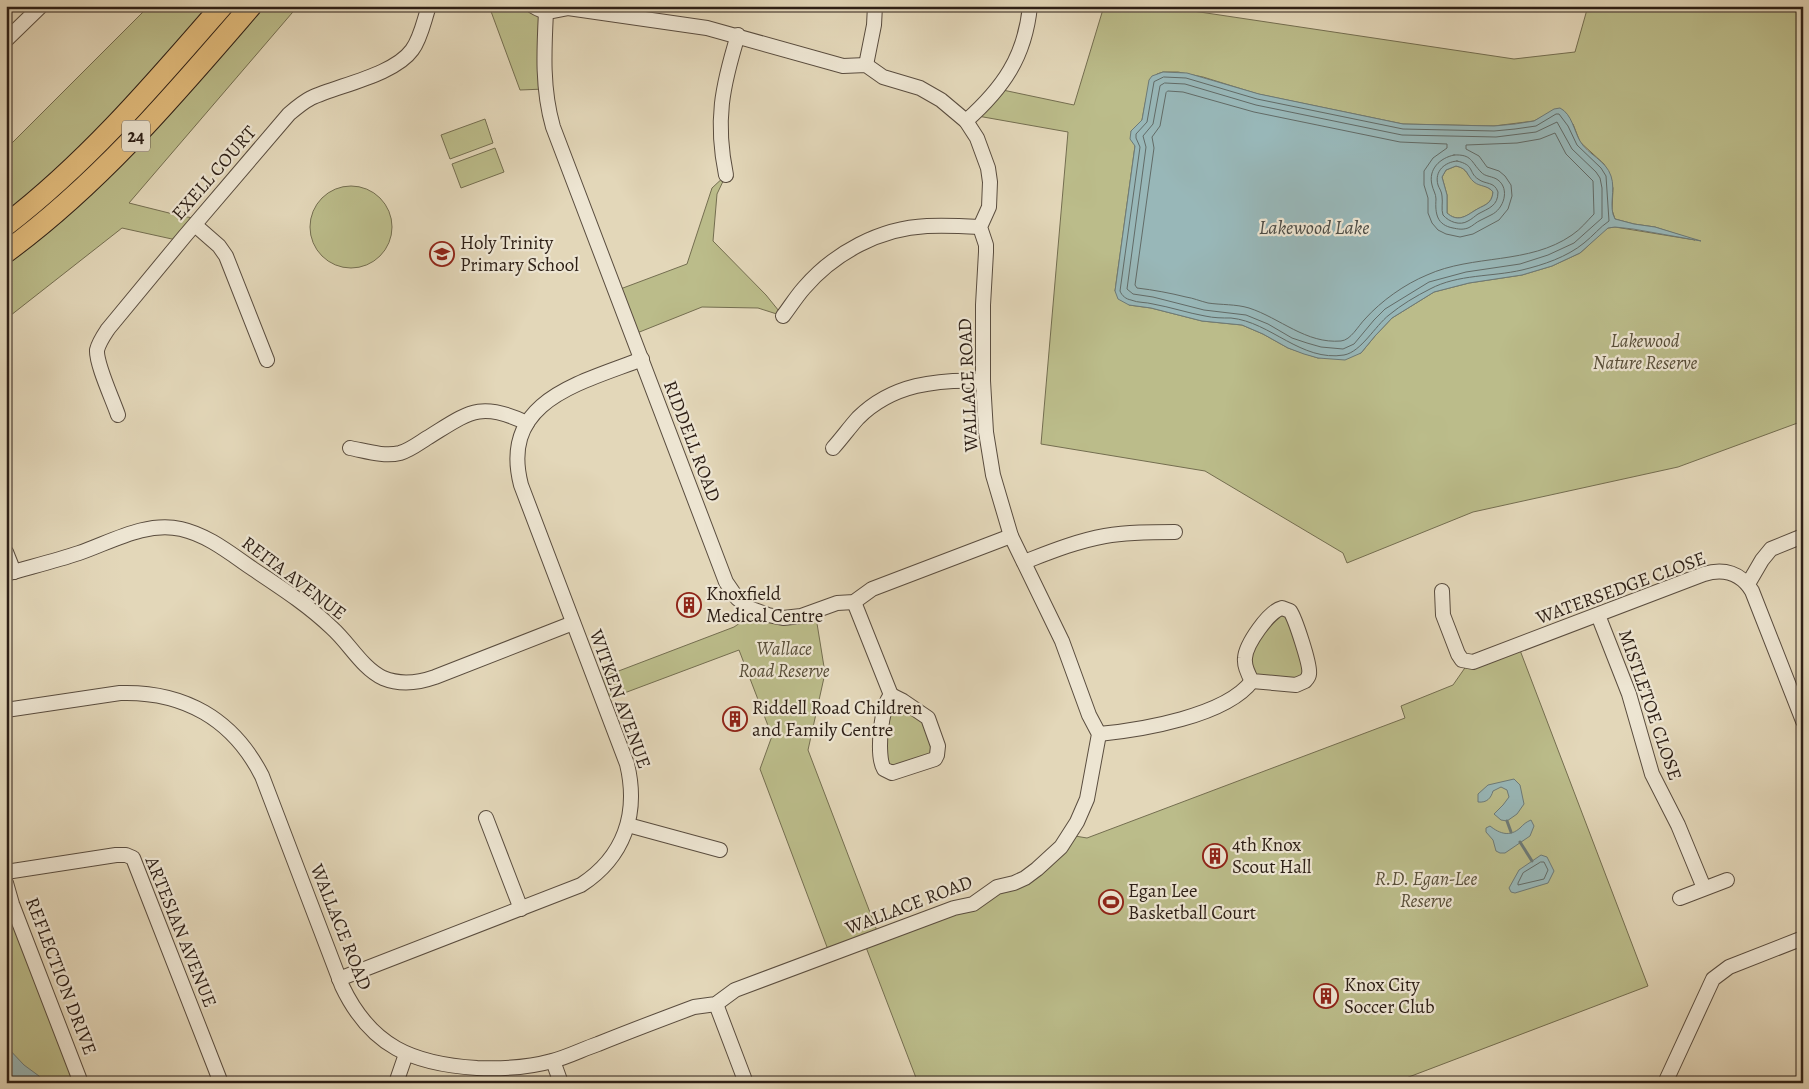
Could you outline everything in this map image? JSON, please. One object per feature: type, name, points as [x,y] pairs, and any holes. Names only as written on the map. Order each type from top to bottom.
[{"type":"main road","name":"24","points":[[6,225],[54,185],[108,134],[222,6]]},
{"type":"main road","name":"24","points":[[6,252],[56,214],[99,174],[175,94],[251,6]]},
{"type":"street","name":"EXELL COURT","points":[[118,415],[99,363],[97,352],[100,342],[108,329],[289,114],[313,97],[380,72],[409,54],[416,42],[429,6]]},
{"type":"street","points":[[866,65],[874,25],[875,6]]},
{"type":"street","points":[[966,121],[993,95],[1012,69],[1026,32],[1030,6]]},
{"type":"street","points":[[6,40],[40,7]]},
{"type":"street","points":[[540,9],[554,12],[568,8],[606,10],[707,28],[843,66],[866,65],[883,77],[930,93],[951,107],[966,121],[977,138],[988,168],[990,182],[989,207],[980,227],[938,225],[915,227],[891,232],[856,246],[827,265],[804,288],[783,316]]},
{"type":"street","name":"RIDDELL ROAD","points":[[540,9],[547,102],[553,127],[726,582],[737,598],[750,608],[761,613],[783,618],[800,616],[837,603],[854,602],[872,589],[1011,536]]},
{"type":"street","points":[[726,175],[721,143],[720,111],[726,77],[738,36]]},
{"type":"street","points":[[195,225],[226,256],[267,360]]},
{"type":"street","name":"WALLACE ROAD","points":[[6,710],[135,692],[184,702],[221,724],[246,750],[262,776],[339,979],[353,1006],[369,1027],[386,1042],[406,1054],[432,1063],[486,1068],[517,1068],[553,1061],[694,1007],[716,1004],[735,990],[954,908],[973,904],[997,887],[1014,883],[1033,872],[1061,847],[1082,813],[1090,786],[1099,734],[1089,715],[1062,641],[1011,536],[996,488],[990,462],[985,418],[983,306],[986,245],[980,227]]},
{"type":"street","name":"WITKEN AVENUE","points":[[339,979],[568,891],[592,878],[610,860],[621,842],[628,825],[632,795],[627,764],[518,476],[517,456],[526,423],[540,407],[556,394],[642,360]]},
{"type":"street","points":[[833,448],[865,412],[897,392],[926,382],[950,380],[983,381]]},
{"type":"street","points":[[350,448],[385,454],[402,452],[466,414],[479,411],[503,412],[526,423]]},
{"type":"street","name":"REITA AVENUE","points":[[10,573],[69,556],[141,530],[168,527],[180,528],[215,543],[293,596],[333,629],[372,671],[385,678],[402,682],[426,680],[573,624]]},
{"type":"street","points":[[1024,562],[1100,537],[1124,533],[1175,532]]},
{"type":"street","points":[[1803,536],[1771,549],[1748,584],[1756,599],[1803,721]]},
{"type":"street","points":[[6,552],[10,573]]},
{"type":"street","name":"WATERSEDGE CLOSE","points":[[1442,591],[1443,616],[1458,654],[1462,660],[1469,662],[1477,661],[1714,571],[1736,575],[1748,584]]},
{"type":"street","points":[[854,602],[891,695],[928,718],[939,750],[935,758],[929,762],[892,773],[884,769],[880,758],[884,711],[887,700],[891,695]]},
{"type":"street","points":[[1278,609],[1287,609],[1295,620],[1310,674],[1302,684],[1296,685],[1252,681],[1245,663],[1246,652],[1271,614],[1278,609]]},
{"type":"street","name":"MISTLETOE CLOSE","points":[[1598,615],[1629,694],[1652,774],[1678,825],[1704,888]]},
{"type":"street","points":[[1099,734],[1165,723],[1202,711],[1240,694],[1252,681]]},
{"type":"street","points":[[486,818],[521,909]]},
{"type":"street","points":[[628,825],[720,850]]},
{"type":"street","name":"ARTESIAN AVENUE","points":[[6,872],[116,855],[126,854],[133,858],[220,1083]]},
{"type":"street","points":[[1680,898],[1727,880]]},
{"type":"street","name":"REFLECTION DRIVE","points":[[6,883],[12,904],[81,1083]]},
{"type":"street","points":[[1665,1083],[1713,979],[1730,967],[1803,938]]},
{"type":"street","points":[[716,1004],[746,1083]]},
{"type":"street","points":[[396,1083],[406,1054]]},
{"type":"street","points":[[553,1061],[561,1083]]},
{"type":"green space","points":[[149,6],[222,6],[6,225],[6,149]]},
{"type":"green space","points":[[251,6],[298,6],[129,203],[200,219],[181,241],[122,228],[6,319],[6,252]]},
{"type":"green space","points":[[489,6],[533,6],[542,11],[545,89],[520,90]]},
{"type":"green space","name":"Lakewood Nature Reserve","points":[[1104,6],[1184,6],[1193,11],[1514,59],[1575,52],[1588,6],[1803,6],[1803,421],[1678,467],[1473,512],[1347,563],[1343,553],[1205,471],[1041,444],[1068,132],[972,115],[998,89],[1074,105]],"holes":[[[1178,72],[1203,77],[1258,94],[1403,124],[1494,126],[1534,121],[1544,116],[1573,124],[1580,142],[1604,164],[1613,188],[1612,210],[1615,219],[1655,227],[1695,240],[1615,227],[1608,228],[1580,253],[1552,266],[1522,275],[1469,283],[1434,292],[1392,318],[1361,353],[1318,358],[1288,348],[1242,325],[1202,321],[1151,308],[1129,305],[1115,291],[1135,146],[1131,131],[1142,120],[1146,99],[1157,74]]]},
{"type":"green space","points":[[485,119],[493,143],[450,159],[441,135]]},
{"type":"green space","points":[[495,148],[504,172],[461,188],[452,164]]},
{"type":"green space","points":[[1456,166],[1464,169],[1474,181],[1493,192],[1491,200],[1461,218],[1447,213],[1447,195],[1442,177],[1446,170]]},
{"type":"green space","points":[[726,175],[717,194],[713,241],[766,295],[783,316],[758,308],[702,307],[632,335],[615,291],[687,264],[712,188]]},
{"type":"green space","points":[[351,186],[367,190],[380,198],[388,211],[392,227],[388,243],[380,256],[367,264],[351,268],[335,264],[322,256],[314,243],[310,227],[314,211],[322,198],[335,190]]},
{"type":"green space","name":"R.D. Egan-Lee Reserve","points":[[749,608],[761,613],[815,611],[825,673],[808,750],[879,936],[1010,884],[1069,835],[1087,838],[1405,718],[1401,706],[1453,685],[1469,662],[1518,645],[1648,986],[1393,1083],[918,1083],[864,942],[830,955],[760,769],[772,736],[739,650],[603,701],[595,680],[734,627],[740,623]]},
{"type":"green space","points":[[1290,611],[1305,681],[1249,675],[1245,664],[1271,613]]},
{"type":"green space","points":[[887,700],[924,715],[939,750],[888,772],[884,711]]},
{"type":"green space","points":[[6,883],[81,1083],[6,1083]]},
{"type":"water","name":"Lakewood Lake","points":[[1163,72],[1187,73],[1259,94],[1403,124],[1494,126],[1515,124],[1534,121],[1554,109],[1560,108],[1570,118],[1583,146],[1609,170],[1613,187],[1612,209],[1615,219],[1655,227],[1701,241],[1633,229],[1608,228],[1580,253],[1552,266],[1522,275],[1469,283],[1434,292],[1392,318],[1361,353],[1345,360],[1318,358],[1304,354],[1242,325],[1202,321],[1151,308],[1129,305],[1118,299],[1115,291],[1135,146],[1130,139],[1131,131],[1142,120],[1149,80],[1152,76]],"holes":[[[1456,166],[1460,167],[1474,182],[1489,188],[1493,192],[1491,200],[1486,204],[1458,218],[1447,213],[1447,195],[1442,177],[1446,170]]]},
{"type":"water","points":[[1514,779],[1520,785],[1524,804],[1517,814],[1507,821],[1501,820],[1494,814],[1509,797],[1507,790],[1501,787],[1493,791],[1488,800],[1484,802],[1478,802],[1478,794],[1488,785]]},
{"type":"water","points":[[1531,820],[1534,826],[1530,836],[1505,853],[1496,851],[1493,840],[1486,832],[1486,828],[1490,826],[1501,833],[1512,833]]},
{"type":"water","points":[[1541,855],[1547,857],[1554,871],[1548,883],[1515,893],[1511,892],[1509,888],[1519,870]]},
{"type":"water","points":[[6,1046],[24,1065],[39,1076],[42,1083],[6,1083]]},
{"type":"waterway","points":[[1507,821],[1511,832]]},
{"type":"waterway","points":[[1520,842],[1532,861]]},
{"type":"place","name":"Holy Trinity Primary School","points":[[442,254]]},
{"type":"place","name":"Knoxfield Medical Centre","points":[[689,605]]},
{"type":"place","name":"Riddell Road Children and Family Centre","points":[[735,719]]},
{"type":"place","name":"4th Knox Scout Hall","points":[[1215,856]]},
{"type":"place","name":"Egan Lee Basketball Court","points":[[1111,902]]},
{"type":"place","name":"Knox City Soccer Club","points":[[1326,996]]},
{"type":"park label","name":"Wallace Road Reserve","points":[[784,660]]}]
